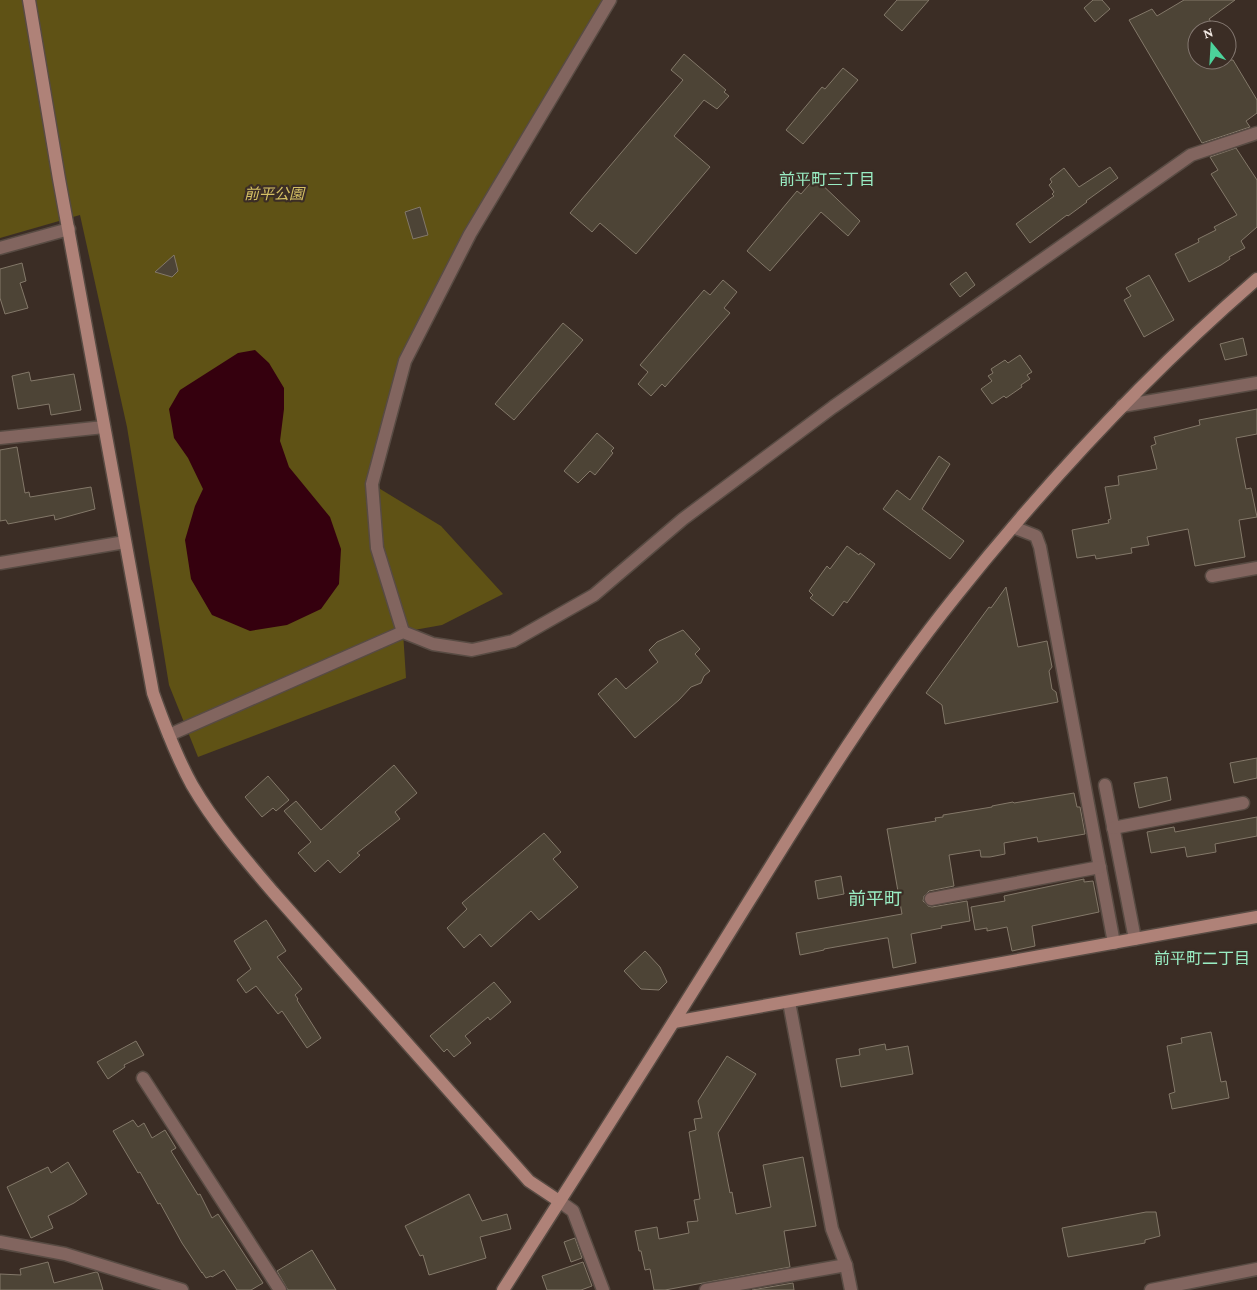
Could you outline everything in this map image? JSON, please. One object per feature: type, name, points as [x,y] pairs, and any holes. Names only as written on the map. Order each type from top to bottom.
[{"type":"street","points":[[29,0],[59,179],[153,693],[168,735],[192,784],[232,843],[273,892],[529,1181],[573,1211],[603,1290]]},
{"type":"street","points":[[403,632],[377,548],[372,484],[405,362],[470,234],[610,0]]},
{"type":"street","points":[[168,735],[403,632],[433,644],[472,650],[513,641],[594,595],[683,519],[834,407],[1191,155],[1257,133]]},
{"type":"street","points":[[0,248],[69,229]]},
{"type":"street","points":[[503,1290],[674,1022],[833,767],[886,689],[953,599],[1037,498],[1122,406],[1213,317],[1257,279]]},
{"type":"street","points":[[1122,406],[1257,383]]},
{"type":"street","points":[[0,438],[104,427]]},
{"type":"street","points":[[1013,527],[1036,536],[1040,547],[1114,943]]},
{"type":"street","points":[[0,563],[125,542]]},
{"type":"street","points":[[1212,576],[1257,568]]},
{"type":"street","points":[[1105,785],[1135,940]]},
{"type":"street","points":[[1113,828],[1243,803]]},
{"type":"street","points":[[931,899],[1100,867]]},
{"type":"street","points":[[674,1022],[1257,917]]},
{"type":"street","points":[[789,1002],[832,1229],[846,1265],[851,1290]]},
{"type":"street","points":[[143,1078],[280,1290]]},
{"type":"street","points":[[0,1242],[65,1254],[182,1290]]},
{"type":"street","points":[[706,1290],[846,1265]]},
{"type":"street","points":[[1151,1290],[1198,1286],[1257,1269]]},
{"type":"green space","name":"前平公園","points":[[0,0],[610,0],[470,234],[405,361],[372,484],[441,526],[503,594],[442,625],[403,632],[406,678],[198,757],[169,685],[127,427],[80,215],[0,238]]},
{"type":"shaded area","points":[[255,350],[269,363],[284,388],[284,409],[280,441],[289,467],[330,517],[341,549],[339,584],[321,609],[287,625],[250,631],[212,615],[191,579],[185,540],[195,506],[203,489],[188,458],[174,438],[169,409],[180,390],[238,353]]},
{"type":"building","points":[[897,0],[929,0],[902,31],[884,15]]},
{"type":"building","points":[[1093,0],[1102,0],[1110,9],[1095,22],[1084,8]]},
{"type":"building","points":[[1184,0],[1235,0],[1210,20],[1187,20],[1187,70],[1237,70],[1237,67],[1257,100],[1257,113],[1246,121],[1250,127],[1202,143],[1129,20],[1152,9],[1157,16]]},
{"type":"building","points":[[684,54],[726,90],[724,92],[729,96],[717,109],[704,100],[674,136],[710,167],[636,254],[600,223],[592,232],[570,213],[683,80],[671,70]]},
{"type":"building","points":[[843,68],[858,80],[803,144],[786,130],[822,87],[825,89]]},
{"type":"building","points":[[1236,148],[1257,180],[1257,227],[1241,241],[1245,248],[1229,257],[1230,259],[1221,265],[1189,282],[1175,254],[1199,242],[1198,239],[1216,230],[1214,227],[1237,215],[1211,174],[1218,170],[1210,157]]},
{"type":"building","points":[[1110,167],[1118,178],[1030,243],[1016,224],[1054,196],[1052,194],[1054,192],[1049,185],[1052,182],[1050,179],[1064,168],[1079,187]]},
{"type":"building","points":[[815,178],[860,221],[848,236],[821,212],[770,271],[747,251],[797,191],[801,194]]},
{"type":"building","points":[[420,207],[428,235],[413,239],[405,212]]},
{"type":"building","points":[[174,255],[178,271],[172,277],[155,272]]},
{"type":"building","points":[[22,263],[26,281],[20,283],[28,308],[5,314],[0,298],[0,269]]},
{"type":"building","points":[[966,272],[975,285],[960,297],[950,284]]},
{"type":"building","points":[[1149,275],[1174,320],[1144,337],[1124,300],[1131,296],[1126,288]]},
{"type":"building","points":[[723,280],[737,292],[724,308],[730,313],[665,387],[662,384],[651,396],[638,384],[648,372],[640,365],[704,290],[710,295]]},
{"type":"building","points":[[563,323],[583,340],[514,420],[495,404]]},
{"type":"building","points":[[1243,338],[1247,355],[1225,360],[1220,344]]},
{"type":"building","points":[[1020,355],[1032,372],[1027,375],[1030,379],[1006,398],[1004,396],[992,404],[981,389],[992,381],[988,376],[993,373],[991,369],[1005,360],[1008,363]]},
{"type":"building","points":[[29,372],[31,381],[74,374],[81,410],[51,415],[49,404],[18,409],[12,376]]},
{"type":"building","points":[[1257,409],[1257,434],[1236,438],[1246,489],[1251,488],[1257,517],[1239,520],[1245,557],[1195,566],[1188,529],[1147,537],[1149,545],[1131,548],[1132,553],[1096,559],[1095,555],[1077,558],[1072,530],[1109,523],[1108,520],[1111,519],[1105,487],[1119,485],[1118,476],[1157,469],[1151,446],[1156,444],[1154,437],[1200,425],[1199,420]]},
{"type":"building","points":[[597,433],[614,448],[611,451],[613,453],[595,475],[590,471],[578,483],[564,471]]},
{"type":"building","points":[[17,447],[25,493],[29,492],[30,497],[91,487],[95,509],[55,520],[54,515],[8,524],[6,520],[0,521],[0,450]]},
{"type":"building","points":[[939,456],[950,464],[922,509],[964,541],[950,559],[883,509],[897,490],[910,500]]},
{"type":"building","points":[[847,546],[875,564],[847,603],[844,601],[833,616],[810,598],[813,595],[809,591],[827,566],[830,569]]},
{"type":"building","points":[[1006,587],[1018,647],[1047,641],[1052,667],[1049,671],[1052,689],[1056,692],[1058,702],[945,724],[942,705],[926,693],[989,607],[991,608]]},
{"type":"building","points":[[683,630],[700,649],[695,654],[710,671],[704,676],[701,683],[691,687],[679,700],[635,738],[598,694],[616,678],[626,689],[658,662],[649,650],[657,642]]},
{"type":"building","points":[[1257,758],[1257,778],[1234,783],[1230,763]]},
{"type":"building","points":[[394,765],[417,793],[395,812],[400,819],[357,853],[360,855],[340,873],[328,860],[315,872],[298,853],[311,842],[284,811],[296,801],[321,830]]},
{"type":"building","points":[[268,776],[289,800],[276,811],[273,808],[262,817],[245,797]]},
{"type":"building","points":[[1167,777],[1171,800],[1139,808],[1134,783]]},
{"type":"building","points":[[1074,793],[1077,807],[1080,807],[1085,834],[1038,842],[1037,837],[1004,843],[1005,854],[990,857],[981,857],[980,850],[949,855],[954,886],[929,891],[924,896],[923,901],[932,907],[967,901],[970,921],[911,934],[916,963],[893,968],[888,938],[800,955],[796,933],[902,914],[887,829],[936,821],[935,818],[943,817],[943,815]]},
{"type":"building","points":[[1257,817],[1257,836],[1215,844],[1216,852],[1187,857],[1185,847],[1151,853],[1147,832],[1174,827],[1175,832]]},
{"type":"building","points":[[544,833],[561,852],[553,859],[578,887],[539,920],[531,911],[491,947],[480,934],[464,948],[447,928],[467,909],[462,903]]},
{"type":"building","points":[[841,876],[844,894],[818,899],[815,881]]},
{"type":"building","points":[[1084,879],[1084,882],[1093,881],[1099,912],[1032,926],[1035,946],[1012,951],[1007,927],[987,931],[987,928],[975,930],[971,907],[1005,901],[1004,896]]},
{"type":"building","points":[[266,920],[286,951],[277,957],[302,989],[295,995],[297,1000],[321,1038],[307,1048],[282,1011],[278,1014],[256,986],[246,993],[237,980],[251,969],[234,941]]},
{"type":"building","points":[[645,951],[660,967],[667,982],[659,990],[641,989],[624,971]]},
{"type":"building","points":[[494,982],[511,1002],[490,1020],[488,1017],[465,1036],[471,1043],[454,1057],[447,1049],[444,1052],[430,1036]]},
{"type":"building","points":[[1211,1032],[1221,1082],[1226,1081],[1229,1098],[1172,1109],[1169,1094],[1175,1092],[1167,1046],[1182,1043],[1181,1038]]},
{"type":"building","points":[[136,1041],[144,1055],[124,1065],[125,1067],[108,1079],[97,1062]]},
{"type":"building","points":[[885,1044],[886,1050],[908,1046],[913,1074],[841,1087],[836,1059],[860,1055],[859,1049]]},
{"type":"building","points":[[727,1056],[756,1074],[718,1133],[736,1214],[771,1207],[763,1165],[803,1157],[816,1226],[784,1231],[790,1267],[665,1290],[654,1290],[650,1269],[645,1270],[635,1231],[657,1227],[659,1239],[689,1233],[687,1222],[698,1221],[694,1200],[700,1199],[689,1132],[696,1130],[694,1119],[702,1118],[698,1101]]},
{"type":"building","points":[[133,1120],[138,1127],[144,1123],[152,1138],[165,1130],[176,1148],[171,1151],[198,1195],[200,1194],[212,1218],[218,1214],[263,1283],[251,1290],[237,1290],[224,1270],[212,1277],[206,1278],[202,1273],[182,1243],[160,1203],[158,1204],[113,1131]]},
{"type":"building","points":[[68,1162],[87,1194],[48,1216],[53,1228],[31,1238],[7,1187],[48,1167],[51,1173]]},
{"type":"building","points":[[469,1194],[482,1221],[507,1214],[511,1229],[480,1237],[486,1258],[429,1275],[423,1255],[420,1256],[405,1226]]},
{"type":"building","points":[[1146,1212],[1156,1212],[1160,1236],[1145,1240],[1145,1243],[1068,1257],[1062,1228]]},
{"type":"building","points":[[575,1238],[582,1258],[571,1262],[564,1242]]},
{"type":"building","points":[[312,1250],[336,1290],[288,1290],[277,1271]]},
{"type":"building","points":[[48,1262],[54,1283],[96,1272],[98,1273],[103,1290],[0,1290],[0,1274],[21,1275],[20,1269]]},
{"type":"building","points":[[583,1262],[592,1286],[581,1290],[547,1290],[542,1276]]},
{"type":"building","points":[[793,1283],[794,1290],[752,1290]]},
{"type":"district","name":"前平町三丁目","points":[[827,179]]},
{"type":"district","name":"前平町","points":[[875,899]]},
{"type":"district","name":"前平町二丁目","points":[[1202,958]]}]
